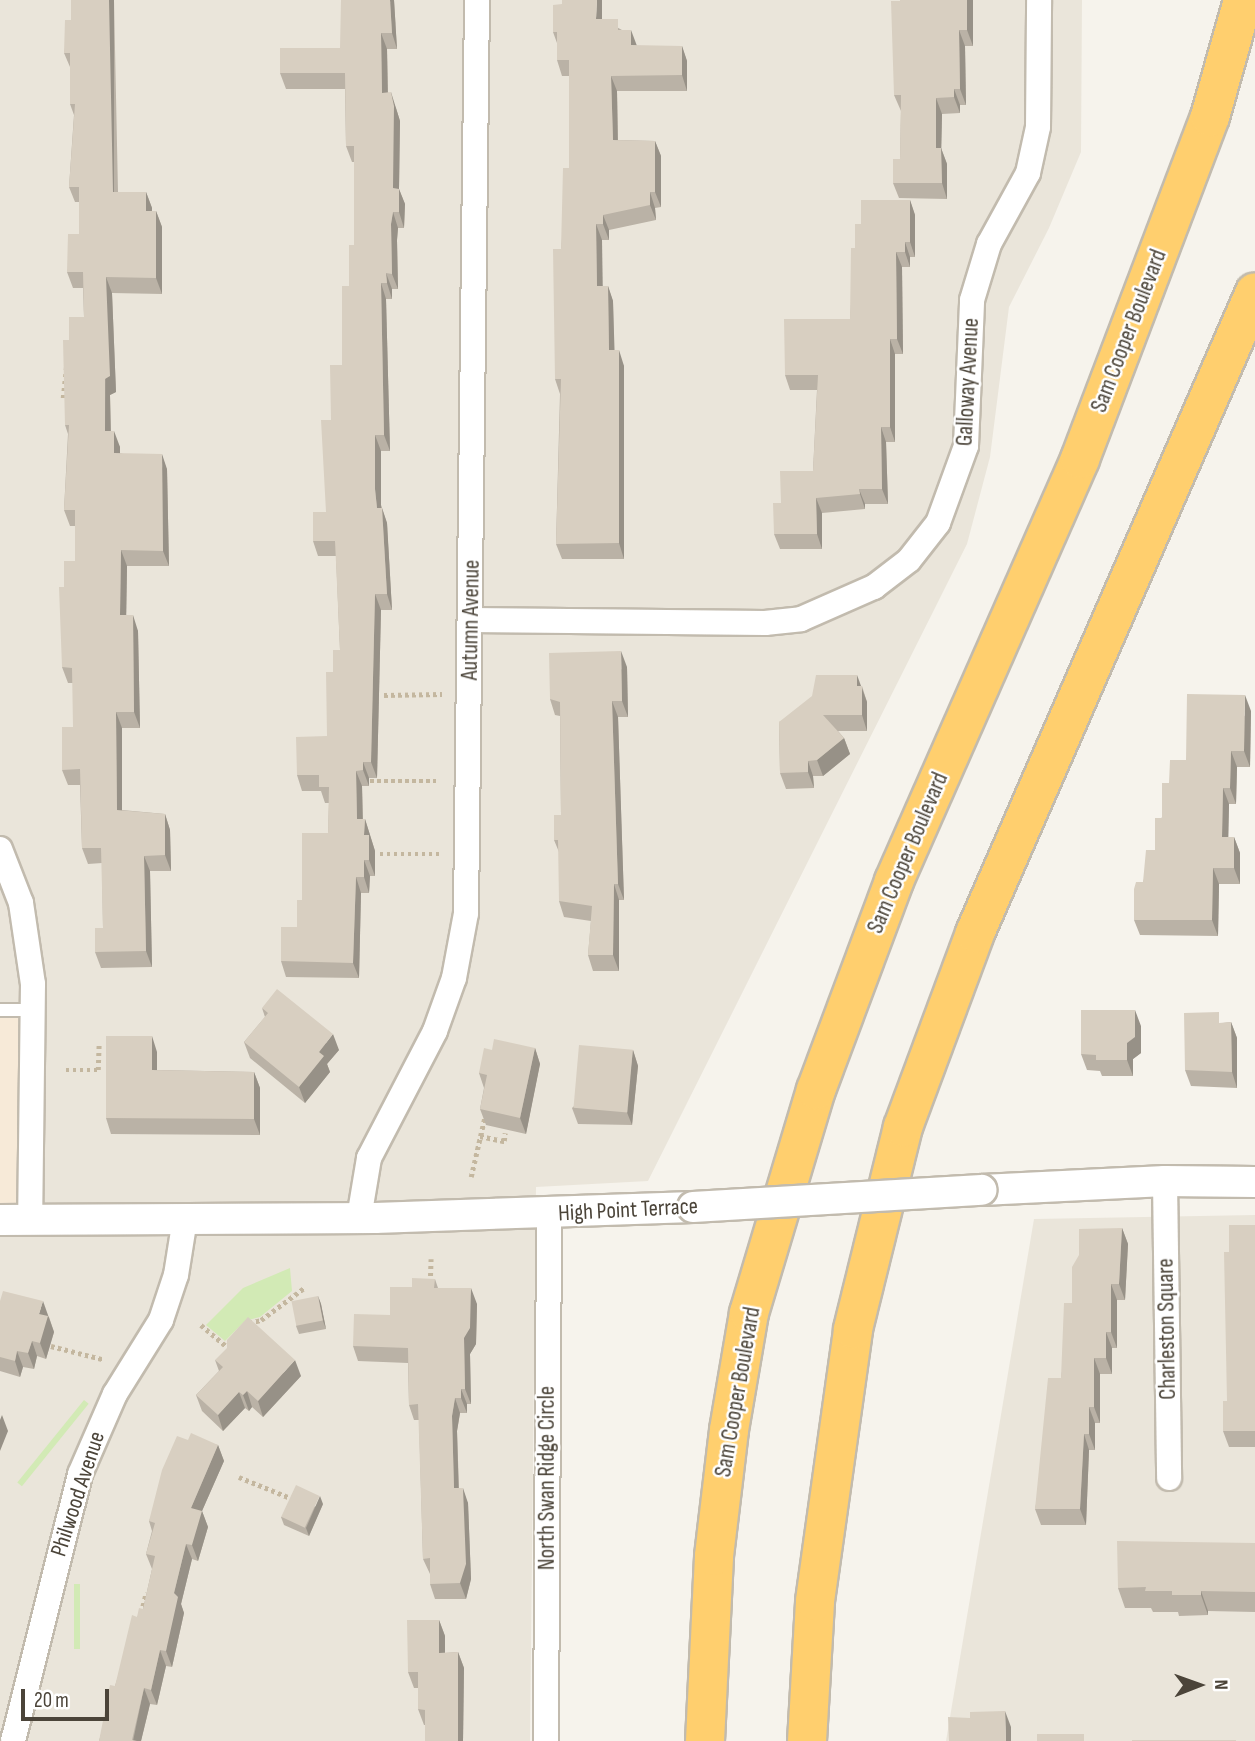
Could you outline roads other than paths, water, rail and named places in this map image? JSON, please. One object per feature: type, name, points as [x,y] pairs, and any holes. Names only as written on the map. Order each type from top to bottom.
[{"type":"highway","points":[[1210,117],[1228,0]]},
{"type":"highway","name":"Sam Cooper Boulevard","points":[[705,1741],[714,1556],[740,1365],[749,1313],[816,1090],[894,881],[1080,459],[1210,117],[1243,0]]},
{"type":"highway","points":[[807,1741],[814,1601],[853,1329],[903,1127],[975,933],[1255,292]]},
{"type":"street","name":"Autumn Avenue","points":[[359,1218],[369,1158],[435,1031],[461,948],[469,861],[477,0]]},
{"type":"street","name":"Galloway Avenue","points":[[471,620],[765,623],[801,619],[874,587],[909,560],[938,523],[966,446],[972,300],[989,244],[1028,173],[1038,127],[1039,0]]},
{"type":"street","points":[[0,849],[28,937],[34,1010],[30,1220]]},
{"type":"street","name":"High Point Terrace","points":[[0,1220],[550,1215],[1166,1181],[1255,1182]]},
{"type":"street","name":"Charleston Square","points":[[1166,1181],[1169,1478]]},
{"type":"street","name":"North Swan Ridge Circle","points":[[546,1741],[550,1215]]},
{"type":"street","name":"Philwood Avenue","points":[[13,1741],[80,1474],[115,1394],[161,1321],[176,1275],[185,1219]]},
{"type":"lane","points":[[0,1010],[34,1010]]}]
